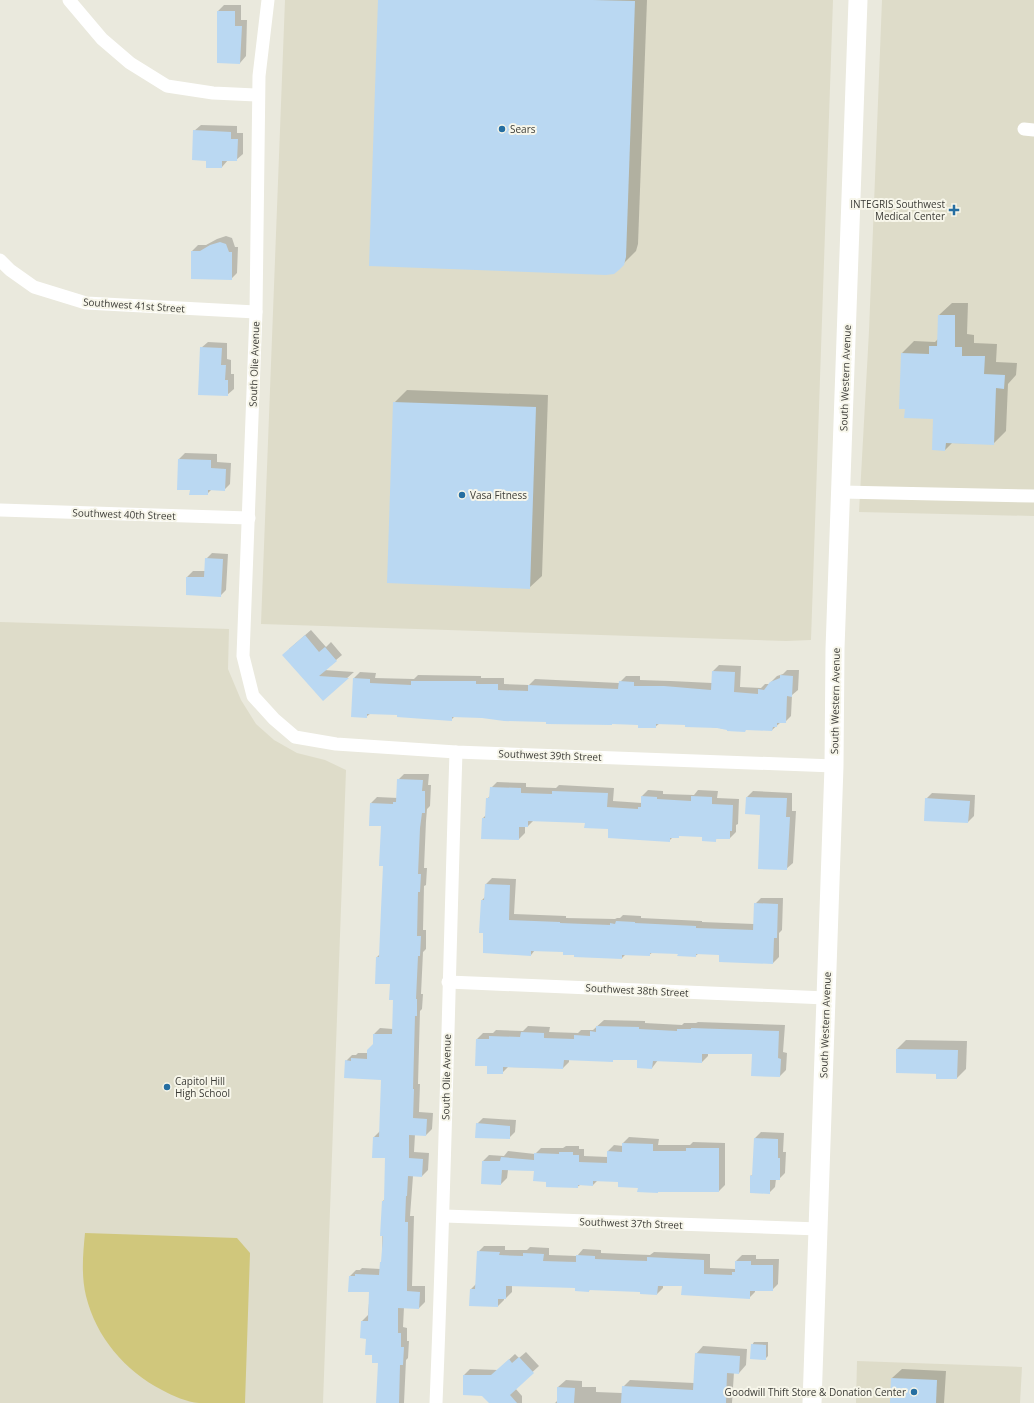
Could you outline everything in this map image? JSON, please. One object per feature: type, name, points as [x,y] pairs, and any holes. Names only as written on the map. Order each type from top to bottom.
[{"type":"main road","name":"South Western Avenue","points":[[812,1403],[834,766],[835,649],[858,0]]},
{"type":"street","points":[[69,0],[102,39],[130,64],[167,86],[213,93],[258,95]]},
{"type":"street","name":"South Olie Avenue","points":[[268,0],[258,95],[256,312],[243,656],[253,696],[274,719]]},
{"type":"street","name":"Southwest 41st Street","points":[[0,260],[10,270],[34,287],[86,303],[256,312]]},
{"type":"street","points":[[841,492],[1034,496]]},
{"type":"street","name":"Southwest 40th Street","points":[[0,510],[249,518]]},
{"type":"street","name":"Southwest 39th Street","points":[[274,719],[295,737],[336,744],[456,752],[834,766]]},
{"type":"street","name":"South Olie Avenue","points":[[436,1403],[444,1216],[448,982],[456,752]]},
{"type":"street","name":"Southwest 38th Street","points":[[448,982],[826,998]]},
{"type":"street","name":"Southwest 37th Street","points":[[444,1216],[819,1229]]},
{"type":"shaded area","points":[[285,0],[833,0],[811,640],[786,641],[261,624]]},
{"type":"shaded area","name":"INTEGRIS Southwest Medical Center","points":[[882,0],[1034,0],[1034,516],[859,512],[869,331]]},
{"type":"shaded area","name":"Capitol Hill High School","points":[[0,622],[229,629],[228,669],[241,700],[256,724],[274,740],[297,753],[325,760],[346,770],[323,1403],[0,1403]]},
{"type":"shaded area","points":[[85,1233],[237,1238],[250,1253],[245,1403],[199,1403],[185,1400],[166,1392],[149,1382],[124,1363],[105,1339],[97,1325],[86,1296],[83,1272]]},
{"type":"shaded area","points":[[857,1361],[1022,1367],[1020,1403],[856,1403]]},
{"type":"building","name":"Sears","points":[[378,0],[635,1],[626,257],[624,265],[619,270],[614,274],[606,275],[369,266]]},
{"type":"building","points":[[217,11],[235,11],[235,26],[242,26],[240,64],[217,63]]},
{"type":"building","points":[[193,130],[231,132],[231,139],[238,139],[237,161],[222,161],[222,168],[206,168],[206,161],[192,160]]},
{"type":"building","points":[[220,242],[226,244],[229,252],[232,252],[232,280],[191,279],[191,251],[200,251],[210,245]]},
{"type":"building","points":[[938,315],[955,315],[955,347],[962,347],[962,356],[985,356],[984,374],[1005,375],[1004,389],[996,388],[994,445],[946,443],[945,451],[932,450],[933,419],[904,418],[905,409],[899,409],[901,353],[929,354],[929,346],[937,346]]},
{"type":"building","points":[[200,347],[222,348],[221,365],[226,365],[225,380],[228,380],[228,396],[198,395]]},
{"type":"building","name":"Vasa Fitness","points":[[393,402],[536,407],[530,589],[387,583]]},
{"type":"building","points":[[178,459],[211,460],[211,468],[226,469],[225,491],[208,490],[208,495],[189,495],[190,490],[177,490]]},
{"type":"building","points":[[205,558],[223,559],[221,597],[186,595],[186,577],[204,577]]},
{"type":"building","points":[[305,635],[319,652],[325,647],[337,661],[319,676],[349,678],[323,701],[282,655]]},
{"type":"building","points":[[712,671],[735,672],[734,692],[758,694],[758,689],[764,690],[770,682],[780,678],[780,675],[793,676],[792,697],[787,696],[786,723],[777,723],[777,727],[773,727],[772,731],[746,730],[745,732],[727,731],[717,728],[685,727],[685,725],[656,724],[656,728],[638,728],[638,725],[546,724],[546,722],[504,721],[482,718],[452,717],[452,721],[397,717],[397,715],[367,714],[367,718],[351,717],[353,678],[370,679],[370,683],[411,685],[411,681],[476,681],[476,684],[498,684],[498,690],[528,691],[528,685],[618,689],[619,681],[634,682],[634,686],[664,686],[711,690]]},
{"type":"building","points":[[397,779],[423,780],[422,791],[425,791],[425,813],[422,813],[420,828],[418,874],[421,874],[420,892],[418,892],[417,936],[421,936],[420,956],[418,956],[416,999],[417,1016],[415,1016],[413,1118],[427,1119],[426,1136],[409,1135],[409,1158],[423,1159],[422,1177],[408,1176],[406,1196],[405,1222],[408,1222],[407,1291],[420,1292],[419,1309],[398,1308],[398,1333],[401,1333],[401,1347],[404,1347],[403,1365],[400,1365],[399,1403],[376,1403],[378,1363],[372,1363],[372,1355],[365,1355],[366,1339],[360,1338],[361,1321],[368,1321],[369,1292],[348,1292],[349,1276],[355,1276],[355,1274],[379,1275],[383,1236],[380,1236],[382,1201],[384,1201],[385,1158],[372,1158],[373,1137],[379,1137],[381,1080],[344,1078],[345,1060],[351,1061],[351,1058],[367,1059],[367,1050],[373,1044],[373,1034],[392,1034],[393,1000],[389,1000],[390,984],[375,984],[376,957],[379,957],[383,866],[379,866],[381,826],[369,826],[370,803],[393,804],[393,802],[396,802]]},
{"type":"building","points":[[490,787],[521,788],[521,793],[552,794],[552,791],[608,793],[607,807],[638,809],[638,807],[641,807],[641,796],[657,797],[657,799],[691,801],[691,796],[712,797],[712,804],[733,805],[732,831],[730,831],[730,839],[716,839],[716,842],[702,841],[702,837],[679,836],[679,838],[670,838],[670,842],[608,838],[608,829],[584,828],[585,823],[528,821],[528,827],[519,827],[519,840],[481,839],[482,818],[485,818],[486,798],[489,798]]},
{"type":"building","points":[[746,797],[787,798],[786,817],[790,817],[787,870],[758,869],[760,815],[745,814]]},
{"type":"building","points":[[925,798],[970,801],[968,823],[924,821]]},
{"type":"building","points":[[485,884],[510,885],[509,920],[610,925],[610,923],[615,924],[616,921],[696,926],[696,928],[753,930],[754,903],[778,904],[777,938],[774,938],[773,964],[719,962],[719,955],[696,954],[696,957],[677,956],[678,954],[650,953],[650,956],[622,955],[622,959],[574,957],[574,955],[563,955],[563,952],[531,951],[531,956],[483,953],[483,933],[479,933],[481,900],[484,900]]},
{"type":"building","points":[[596,1026],[639,1027],[639,1029],[677,1031],[677,1029],[691,1028],[779,1031],[778,1058],[781,1059],[780,1077],[751,1076],[752,1054],[702,1054],[702,1063],[653,1061],[652,1069],[637,1068],[637,1060],[613,1060],[613,1062],[564,1060],[563,1069],[503,1067],[503,1074],[487,1074],[487,1066],[475,1066],[476,1039],[489,1039],[489,1036],[520,1037],[521,1032],[544,1033],[544,1038],[574,1039],[574,1035],[590,1036],[590,1031],[596,1032]]},
{"type":"building","points":[[896,1049],[958,1050],[957,1079],[936,1079],[936,1074],[896,1073]]},
{"type":"building","points":[[476,1123],[510,1126],[510,1139],[475,1138]]},
{"type":"building","points":[[754,1138],[778,1139],[780,1180],[770,1180],[770,1194],[750,1193],[750,1175],[752,1176]]},
{"type":"building","points":[[622,1143],[653,1144],[653,1151],[686,1151],[686,1148],[719,1148],[719,1192],[637,1192],[638,1188],[618,1187],[618,1182],[593,1181],[593,1186],[578,1185],[578,1188],[546,1187],[546,1182],[533,1181],[534,1171],[502,1170],[501,1185],[481,1184],[482,1161],[500,1161],[501,1157],[534,1160],[534,1153],[559,1154],[559,1152],[573,1152],[573,1155],[579,1155],[579,1162],[607,1163],[607,1151],[622,1152]]},
{"type":"building","points":[[477,1251],[500,1252],[499,1255],[523,1256],[523,1253],[544,1254],[543,1261],[576,1262],[576,1255],[595,1256],[595,1259],[618,1260],[647,1261],[647,1257],[704,1260],[704,1274],[732,1275],[732,1272],[735,1272],[735,1261],[751,1261],[751,1265],[773,1265],[773,1291],[750,1291],[750,1299],[681,1295],[682,1286],[658,1286],[657,1295],[640,1294],[640,1292],[589,1290],[589,1292],[575,1291],[575,1288],[506,1286],[506,1299],[498,1299],[498,1307],[469,1306],[470,1289],[475,1289]]},
{"type":"building","points":[[751,1344],[766,1345],[766,1360],[750,1359]]},
{"type":"building","points":[[695,1353],[740,1356],[739,1374],[727,1373],[726,1403],[621,1403],[622,1386],[693,1390]]},
{"type":"building","points":[[519,1357],[534,1373],[510,1395],[517,1403],[489,1403],[482,1396],[463,1395],[463,1375],[491,1375],[509,1359],[512,1363]]},
{"type":"building","name":"Goodwill Thift Store & Donation Center","points":[[891,1378],[937,1380],[936,1403],[890,1403]]},
{"type":"building","points":[[557,1387],[575,1388],[574,1403],[557,1403]]},
{"type":"place","name":"Sears","points":[[502,129]]},
{"type":"place","name":"INTEGRIS Southwest Medical Center","points":[[954,210]]},
{"type":"place","name":"Vasa Fitness","points":[[462,495]]},
{"type":"place","name":"Capitol Hill High School","points":[[167,1087]]},
{"type":"place","name":"Goodwill Thift Store & Donation Center","points":[[914,1392]]}]
